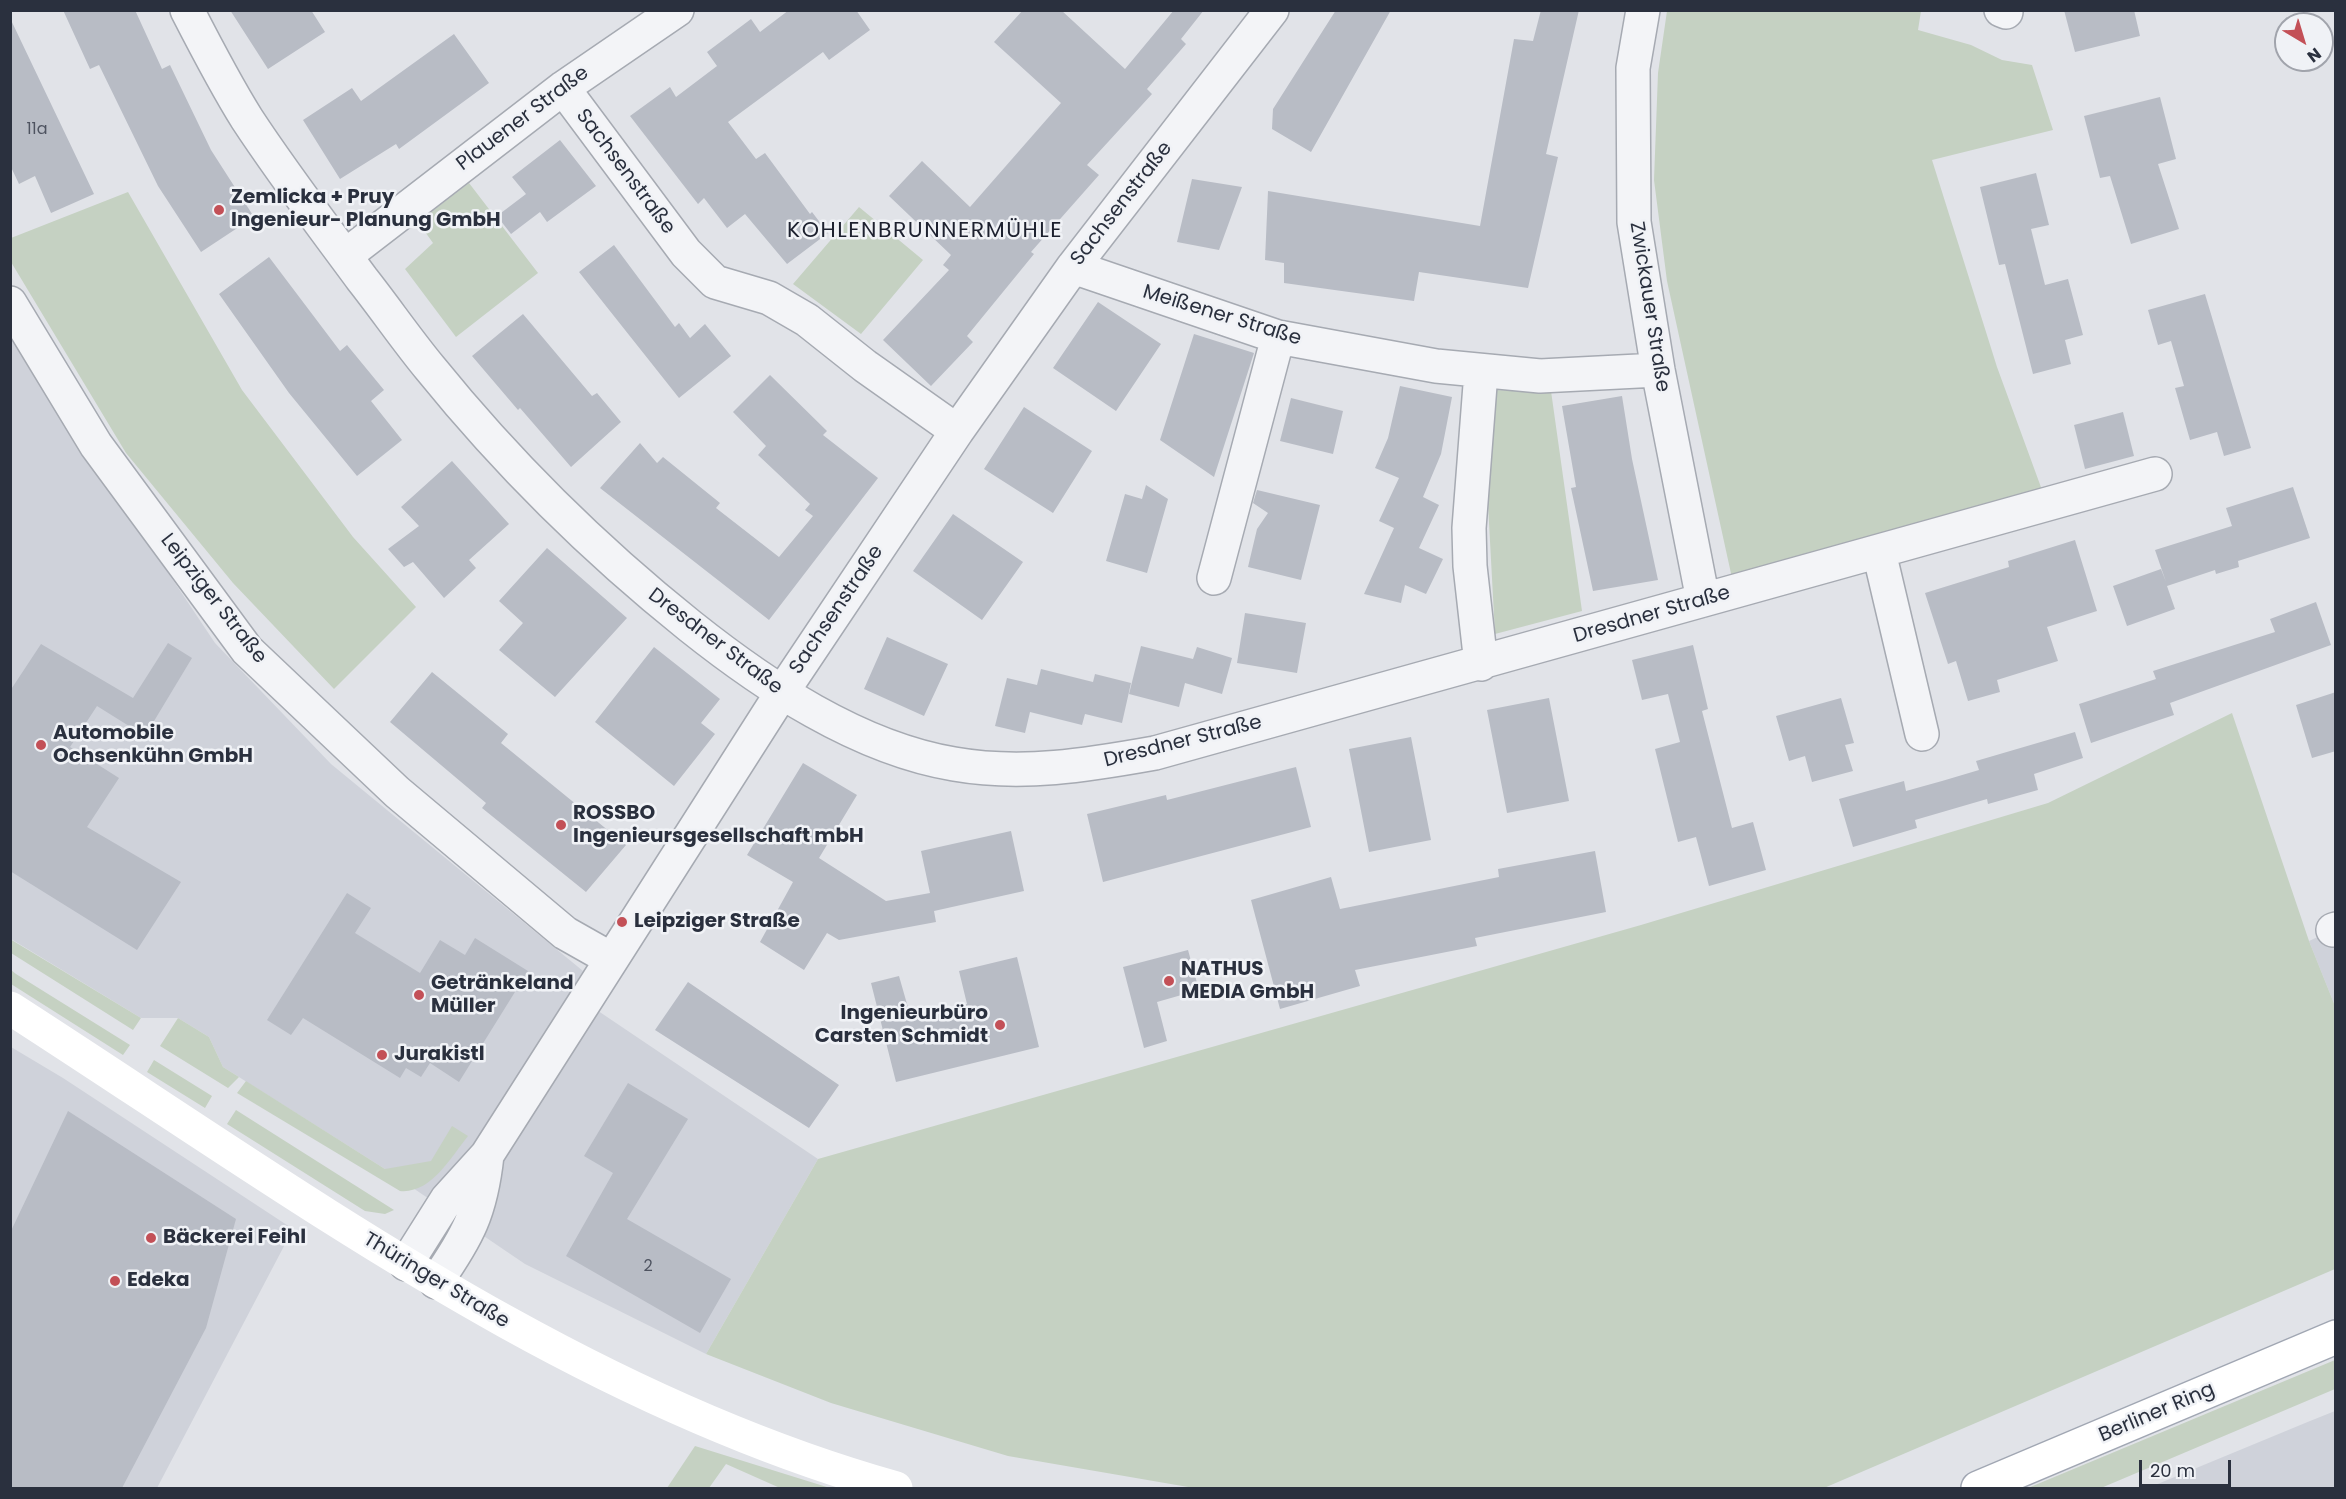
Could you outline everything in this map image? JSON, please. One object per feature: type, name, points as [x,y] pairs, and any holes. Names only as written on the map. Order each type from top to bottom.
[{"type":"street","name":"Dresdner Straße","points":[[187,10],[246,118],[302,200],[430,368],[498,445],[585,536],[638,584],[737,663],[782,694],[898,750],[953,764],[1005,770],[1046,769],[1155,753],[2156,474]]},
{"type":"street","name":"Plauener Straße","points":[[345,256],[562,88],[677,10]]},
{"type":"street","name":"Sachsenstraße","points":[[406,1264],[444,1204],[487,1155],[782,694],[957,431],[1073,267],[1272,10]]},
{"type":"street","name":"Zwickauer Straße","points":[[1643,10],[1633,68],[1634,222],[1658,370],[1703,600]]},
{"type":"street","name":"Sachsenstraße","points":[[562,88],[686,253],[715,282],[770,298],[807,320],[865,366],[957,431]]},
{"type":"street","name":"Meißener Straße","points":[[1073,267],[1278,337],[1481,372],[1540,376],[1658,370]]},
{"type":"street","name":"Leipziger Straße","points":[[10,303],[96,445],[247,650],[397,792],[566,933],[611,959]]},
{"type":"street","points":[[1214,578],[1278,337]]},
{"type":"street","points":[[1481,372],[1469,528],[1470,566],[1481,664]]},
{"type":"street","points":[[1879,552],[1922,734]]},
{"type":"street","name":"Thüringer Straße","points":[[10,1008],[230,1154],[436,1282],[562,1353],[711,1424],[781,1452],[896,1488]]},
{"type":"street","name":"Sachsenstraße","points":[[436,1282],[457,1251],[476,1215],[487,1155]]},
{"type":"street","name":"Berliner Ring","points":[[1978,1488],[2336,1337]]},
{"type":"shaded area","points":[[10,327],[109,484],[215,643],[331,764],[583,971],[570,992],[818,1159],[706,1354],[525,1264],[385,1169],[223,1067],[209,1037],[178,1018],[141,1018],[11,939]]},
{"type":"shaded area","points":[[2335,929],[2335,1006],[2309,941]]},
{"type":"shaded area","name":"Edeka","points":[[11,1047],[63,1078],[293,1229],[157,1488],[11,1488]]},
{"type":"shaded area","points":[[2335,1411],[2335,1488],[2148,1488],[2310,1421]]},
{"type":"green space","points":[[1667,11],[1921,11],[1918,30],[1971,45],[2002,60],[2032,65],[2053,130],[1932,160],[1997,367],[2042,490],[1732,578],[1667,281],[1654,180],[1658,73]]},
{"type":"green space","points":[[469,183],[538,273],[456,337],[405,269],[433,243],[418,222]]},
{"type":"green space","points":[[128,192],[242,390],[353,537],[416,607],[334,689],[233,583],[126,453],[11,262],[11,238]]},
{"type":"green space","points":[[859,207],[923,260],[861,334],[793,284]]},
{"type":"green space","points":[[1489,390],[1551,391],[1582,611],[1495,634],[1488,504]]},
{"type":"green space","points":[[2232,713],[2309,941],[2335,1006],[2335,1269],[1824,1488],[1194,1488],[1008,1456],[831,1403],[706,1354],[818,1159],[1641,925],[2048,803]]},
{"type":"green space","points":[[10,939],[141,1018],[133,1030],[11,953]]},
{"type":"green space","points":[[11,970],[130,1045],[123,1055],[11,984]]},
{"type":"green space","points":[[178,1018],[209,1037],[223,1067],[239,1077],[228,1088],[160,1046]]},
{"type":"green space","points":[[154,1060],[212,1096],[205,1108],[147,1072]]},
{"type":"green space","points":[[246,1081],[385,1169],[431,1161],[452,1126],[468,1136],[431,1180],[421,1187],[400,1191],[237,1093]]},
{"type":"green space","points":[[236,1110],[394,1210],[385,1214],[365,1211],[227,1124]]},
{"type":"green space","points":[[2335,1360],[2335,1389],[2101,1488],[2028,1488]]},
{"type":"green space","points":[[695,1446],[830,1488],[780,1488],[726,1464],[709,1488],[667,1488]]},
{"type":"building","points":[[63,10],[135,10],[162,69],[170,65],[211,150],[254,217],[201,252],[158,186],[99,65],[90,69]]},
{"type":"building","points":[[230,10],[311,10],[325,32],[268,69]]},
{"type":"building","points":[[789,10],[856,10],[870,30],[829,60],[823,52],[728,122],[756,159],[765,153],[810,214],[812,212],[828,233],[787,264],[745,214],[727,228],[704,198],[698,204],[630,116],[670,87],[676,97],[717,66],[707,52],[751,19],[760,32]]},
{"type":"building","points":[[1023,10],[1061,10],[1125,69],[1174,10],[1204,10],[1181,39],[1186,44],[1147,89],[1152,94],[1087,165],[1099,175],[1031,252],[1034,254],[967,336],[973,342],[931,386],[883,340],[949,270],[943,265],[951,255],[889,196],[922,161],[970,207],[1061,103],[994,42]]},
{"type":"building","points":[[1336,10],[1391,10],[1311,152],[1272,129],[1273,109]]},
{"type":"building","points":[[1541,10],[1579,10],[1546,154],[1558,157],[1528,288],[1419,272],[1414,301],[1284,283],[1284,263],[1265,260],[1268,191],[1480,226],[1514,39],[1533,41]]},
{"type":"building","points":[[2064,10],[2134,10],[2140,36],[2075,52]]},
{"type":"building","points":[[10,18],[94,194],[51,213],[35,176],[19,184],[10,165]]},
{"type":"building","points":[[454,34],[489,83],[399,149],[396,144],[340,179],[303,120],[352,88],[361,101]]},
{"type":"building","points":[[2160,97],[2176,159],[2158,164],[2179,229],[2131,244],[2110,176],[2100,178],[2084,116]]},
{"type":"building","points":[[560,140],[596,186],[547,222],[540,212],[511,234],[497,216],[526,194],[512,177]]},
{"type":"building","points":[[2036,173],[2049,225],[2031,229],[2045,285],[2068,279],[2083,335],[2065,340],[2071,364],[2033,374],[2005,264],[1999,265],[1980,187]]},
{"type":"building","points":[[1192,179],[1242,187],[1219,250],[1177,242]]},
{"type":"building","points":[[614,245],[675,327],[679,323],[690,338],[705,324],[731,356],[679,398],[579,272]]},
{"type":"building","points":[[269,257],[340,351],[347,345],[384,390],[371,401],[402,440],[357,476],[289,393],[219,294]]},
{"type":"building","points":[[2205,294],[2251,448],[2224,456],[2217,432],[2190,440],[2175,388],[2184,386],[2171,341],[2158,345],[2148,310]]},
{"type":"building","points":[[1098,302],[1161,344],[1116,411],[1053,368]]},
{"type":"building","points":[[523,314],[592,396],[597,393],[621,422],[571,467],[472,356]]},
{"type":"building","points":[[1194,334],[1254,353],[1214,477],[1160,440]]},
{"type":"building","points":[[770,375],[827,431],[823,435],[878,478],[769,620],[600,488],[640,443],[657,463],[663,457],[720,503],[716,508],[779,557],[813,516],[805,510],[810,504],[758,455],[766,446],[733,412]]},
{"type":"building","points":[[1400,386],[1452,397],[1441,454],[1423,497],[1439,505],[1419,548],[1443,559],[1426,594],[1405,585],[1401,603],[1364,594],[1394,528],[1379,521],[1399,478],[1375,468],[1388,438]]},
{"type":"building","points":[[1622,396],[1632,459],[1658,580],[1593,591],[1571,488],[1576,487],[1562,406]]},
{"type":"building","points":[[1291,398],[1343,411],[1333,454],[1280,441]]},
{"type":"building","points":[[1024,407],[1092,451],[1053,513],[984,469]]},
{"type":"building","points":[[2123,412],[2134,456],[2085,469],[2074,425]]},
{"type":"building","points":[[452,461],[509,524],[469,560],[476,568],[444,598],[413,562],[404,567],[388,549],[419,526],[401,507]]},
{"type":"building","points":[[1146,485],[1168,499],[1147,573],[1106,561],[1125,494],[1142,499]]},
{"type":"building","points":[[2293,487],[2310,538],[2238,561],[2239,567],[2216,574],[2215,570],[2167,586],[2175,609],[2127,626],[2113,586],[2161,569],[2166,582],[2155,550],[2232,526],[2226,508]]},
{"type":"building","points":[[1257,490],[1320,505],[1301,580],[1248,567],[1257,529],[1268,513],[1253,503]]},
{"type":"building","points":[[953,514],[1023,562],[982,620],[913,571]]},
{"type":"building","points":[[2075,540],[2097,611],[2047,627],[2058,661],[1997,680],[2000,692],[1968,701],[1956,661],[1948,664],[1925,593],[2009,567],[2008,561]]},
{"type":"building","points":[[547,548],[627,618],[555,697],[499,650],[523,623],[499,601]]},
{"type":"building","points":[[2316,602],[2331,645],[2170,703],[2174,715],[2091,743],[2079,704],[2156,679],[2153,671],[2275,632],[2270,619]]},
{"type":"building","points":[[1245,613],[1306,623],[1297,673],[1237,663]]},
{"type":"building","points":[[887,637],[948,664],[924,716],[864,689]]},
{"type":"building","points":[[168,643],[192,658],[145,736],[97,706],[70,747],[119,778],[87,827],[181,882],[137,950],[10,871],[10,691],[41,644],[133,698]]},
{"type":"building","points":[[1693,645],[1708,709],[1702,711],[1732,828],[1753,822],[1766,870],[1709,886],[1696,837],[1678,842],[1655,749],[1680,742],[1668,694],[1642,700],[1632,660]]},
{"type":"building","points":[[1141,646],[1193,659],[1197,647],[1232,658],[1222,694],[1185,683],[1179,707],[1129,694]]},
{"type":"building","points":[[654,647],[720,699],[701,723],[715,734],[674,786],[595,722]]},
{"type":"building","points":[[1041,669],[1093,682],[1095,674],[1131,683],[1122,723],[1085,714],[1082,725],[1030,712],[1025,733],[995,726],[1007,678],[1037,685]]},
{"type":"building","points":[[432,672],[508,734],[501,743],[626,845],[586,892],[482,808],[486,803],[390,722]]},
{"type":"building","points":[[2336,692],[2336,751],[2312,758],[2296,705]]},
{"type":"building","points":[[1549,698],[1569,801],[1507,813],[1487,710]]},
{"type":"building","points":[[1841,698],[1854,743],[1845,745],[1853,771],[1812,782],[1805,756],[1789,761],[1776,716]]},
{"type":"building","points":[[2075,732],[2083,758],[2034,774],[2038,790],[1988,804],[1987,799],[1915,820],[1917,828],[1853,847],[1839,799],[1904,781],[1906,791],[1942,781],[1979,770],[1976,761]]},
{"type":"building","points":[[1411,737],[1431,840],[1369,852],[1349,749]]},
{"type":"building","points":[[803,763],[857,795],[819,858],[886,901],[930,893],[921,851],[1011,831],[1024,891],[934,911],[936,922],[839,940],[827,933],[804,970],[760,942],[793,882],[747,855]]},
{"type":"building","points":[[1296,767],[1311,827],[1103,882],[1087,814],[1166,795],[1167,800]]},
{"type":"building","points":[[1595,851],[1606,912],[1475,938],[1477,946],[1355,970],[1360,986],[1280,1009],[1251,900],[1331,877],[1340,909],[1499,877],[1498,869]]},
{"type":"building","name":"Getränkeland Müller","points":[[347,893],[371,908],[355,933],[420,973],[440,940],[465,955],[475,938],[528,971],[459,1082],[430,1063],[421,1077],[406,1068],[400,1078],[303,1018],[291,1035],[267,1020]]},
{"type":"building","points":[[1188,950],[1199,990],[1157,1002],[1167,1041],[1144,1048],[1123,967]]},
{"type":"building","points":[[1017,957],[1039,1047],[896,1082],[871,983],[899,976],[911,1018],[967,1004],[959,971]]},
{"type":"building","points":[[688,982],[839,1085],[809,1128],[655,1030]]},
{"type":"building","points":[[628,1083],[688,1119],[627,1219],[731,1279],[700,1333],[566,1256],[613,1173],[584,1156]]},
{"type":"building","name":"Edeka","points":[[68,1111],[236,1219],[206,1328],[122,1488],[10,1488],[10,1233]]},
{"type":"place","name":"Zemlicka + Pruy Ingenieur- Planung GmbH","points":[[219,210]]},
{"type":"place","name":"Automobile Ochsenkühn GmbH","points":[[41,745]]},
{"type":"place","name":"ROSSBO Ingenieursgesellschaft mbH","points":[[561,825]]},
{"type":"place","name":"Leipziger Straße","points":[[622,922]]},
{"type":"place","name":"NATHUS MEDIA GmbH","points":[[1169,981]]},
{"type":"place","name":"Getränkeland Müller","points":[[419,995]]},
{"type":"place","name":"Ingenieurbüro Carsten Schmidt","points":[[1000,1025]]},
{"type":"place","name":"Jurakistl","points":[[382,1055]]},
{"type":"place","name":"Bäckerei Feihl","points":[[151,1238]]},
{"type":"place","name":"Edeka","points":[[115,1281]]},
{"type":"district","name":"KOHLENBRUNNERMÜHLE","points":[[925,231]]}]
